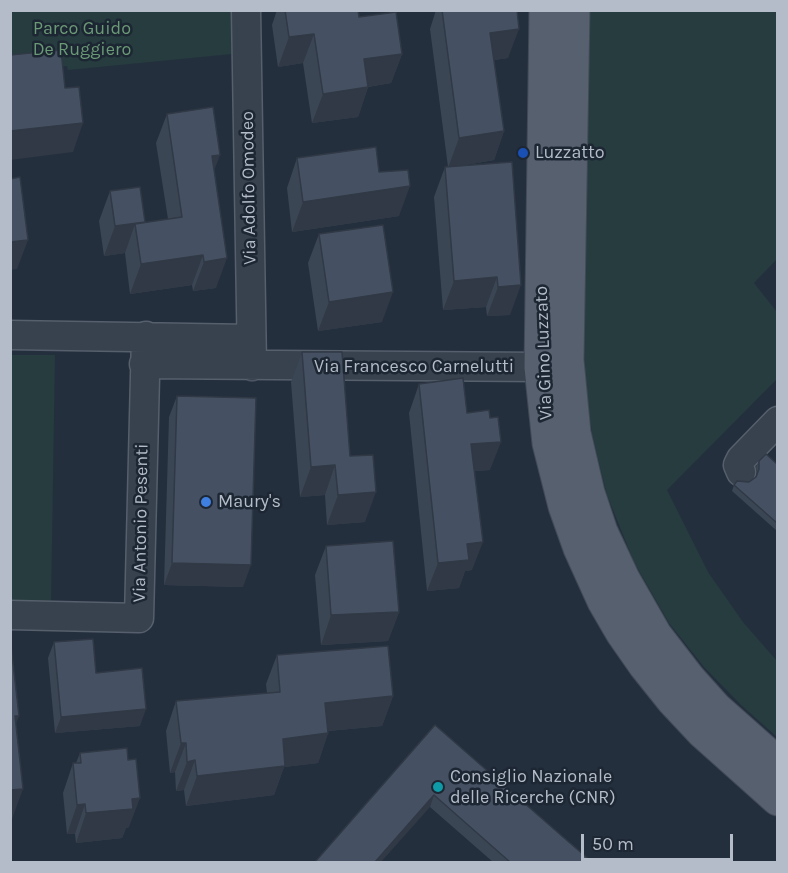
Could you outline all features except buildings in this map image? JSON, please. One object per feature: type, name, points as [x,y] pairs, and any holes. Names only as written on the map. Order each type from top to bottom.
[{"type":"main road","name":"Via Gino Luzzato","points":[[546,10],[541,368],[549,443],[565,506],[588,568],[610,613],[640,658],[673,700],[703,732],[777,799]]},
{"type":"main road","name":"Via Gino Luzzato","points":[[573,10],[567,360],[574,433],[585,483],[611,554],[634,602],[655,635],[715,708],[777,764]]},
{"type":"street","name":"Via Adolfo Omodeo","points":[[246,10],[252,352]]},
{"type":"street","name":"Via Francesco Carnelutti","points":[[16,329],[146,336],[252,352],[541,368]]},
{"type":"street","name":"Via Antonio Pesenti","points":[[10,615],[139,618],[146,336]]},
{"type":"street","name":"Via Francesco Carnelutti","points":[[144,364],[252,352]]},
{"type":"street","points":[[741,472],[738,465],[741,459],[777,421]]},
{"type":"green space","name":"Parco Guido De Ruggiero","points":[[11,11],[231,11],[232,54],[68,70],[67,66],[11,69]]},
{"type":"green space","points":[[589,11],[777,11],[777,259],[754,283],[777,312],[777,379],[667,490],[708,572],[743,622],[777,661],[777,737],[741,705],[704,667],[669,623],[634,562],[607,495],[592,434],[585,378],[583,301]]},
{"type":"green space","points":[[10,355],[55,355],[51,604],[11,601]]},
{"type":"place","name":"Luzzatto","points":[[523,153]]},
{"type":"place","name":"Maury's","points":[[206,502]]},
{"type":"place","name":"Consiglio Nazionale delle Ricerche (CNR)","points":[[438,787]]}]
